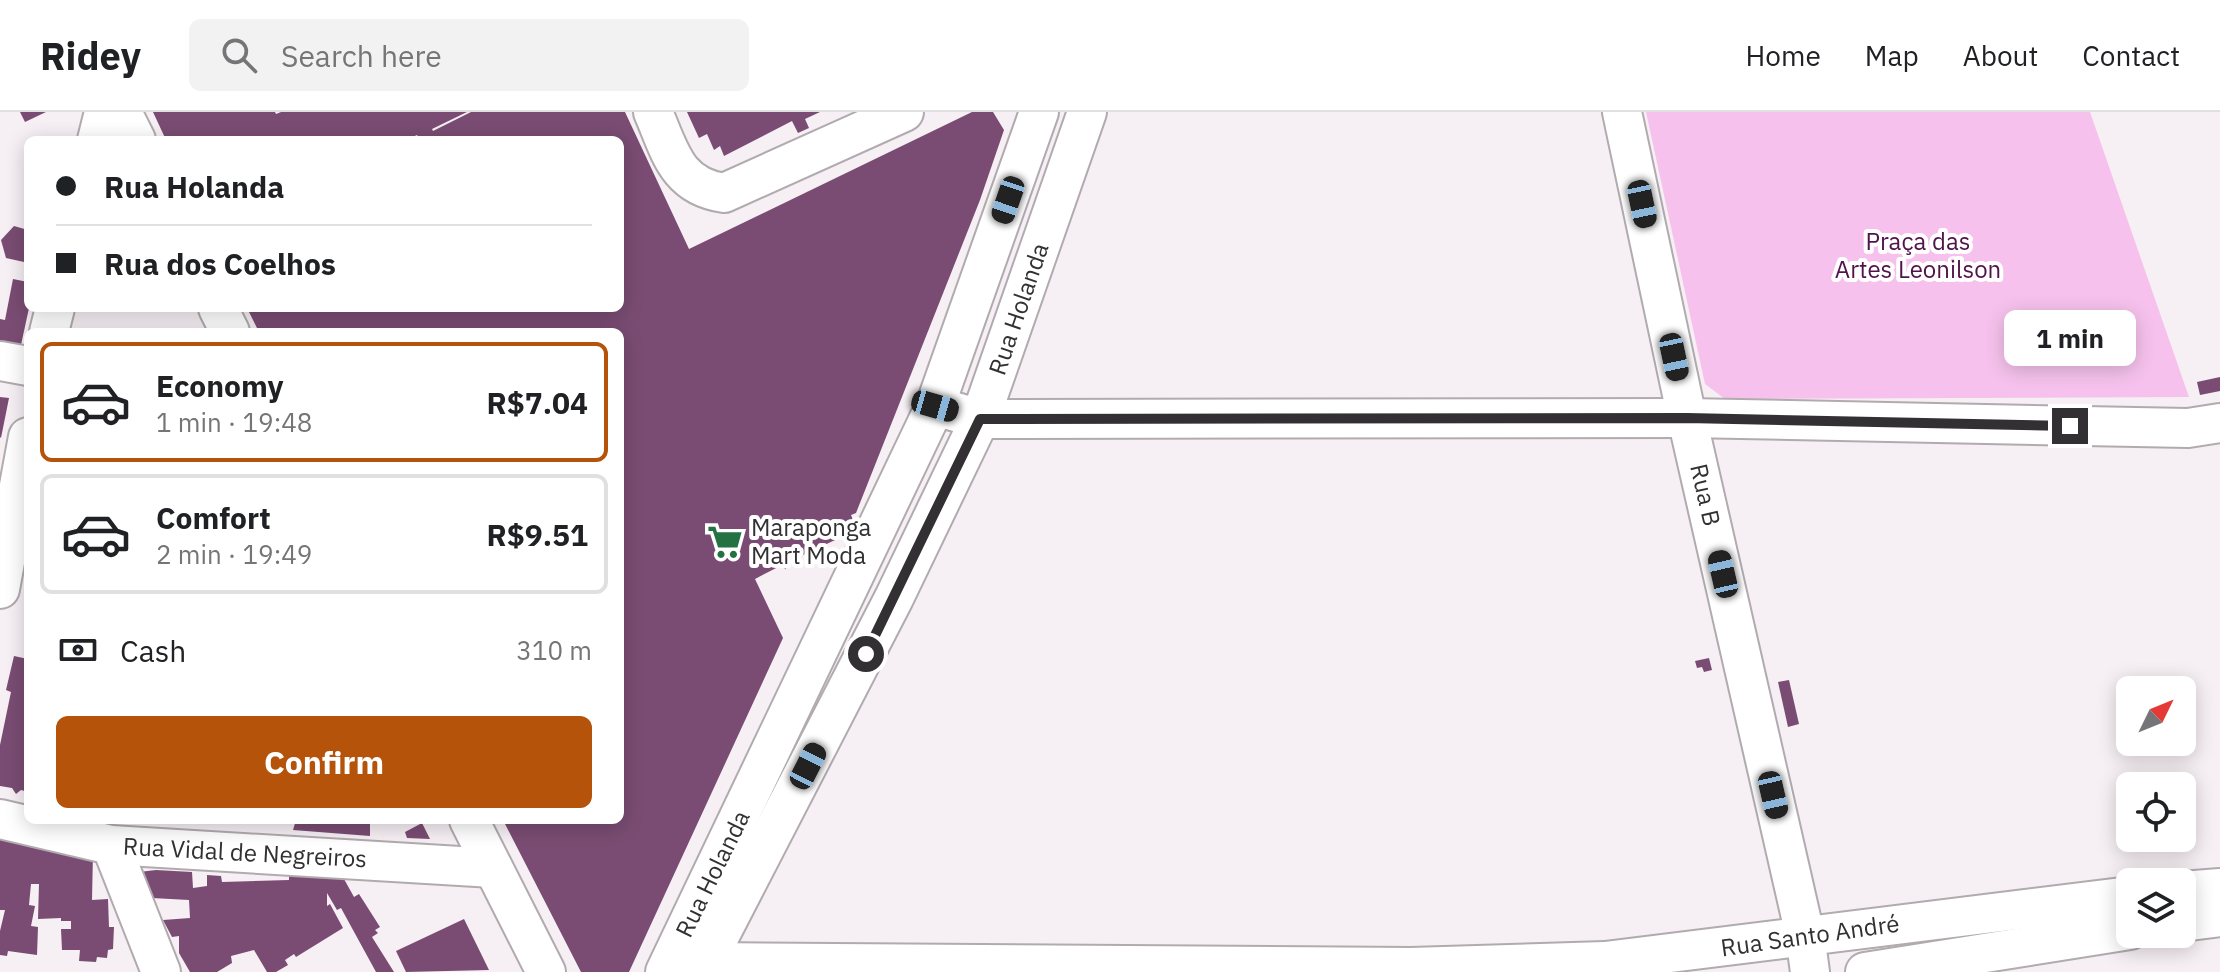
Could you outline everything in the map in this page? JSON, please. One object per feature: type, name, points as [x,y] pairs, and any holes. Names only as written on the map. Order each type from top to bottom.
[{"type":"street","points":[[98,136],[104,112]]},
{"type":"street","points":[[122,112],[134,136]]},
{"type":"street","points":[[653,112],[685,177],[699,187],[724,193],[904,112]]},
{"type":"street","name":"Rua Holanda","points":[[687,964],[935,406],[1039,112]]},
{"type":"street","name":"Rua Holanda","points":[[687,964],[894,598],[980,419],[1087,112]]},
{"type":"street","name":"Rua B","points":[[1622,112],[1807,954]]},
{"type":"street","points":[[0,361],[24,365]]},
{"type":"street","points":[[935,406],[980,419],[1687,418],[2188,428],[2220,423]]},
{"type":"street","points":[[0,589],[24,459]]},
{"type":"street","name":"Rua Vidal de Negreiros","points":[[0,819],[111,845],[493,868]]},
{"type":"street","points":[[471,824],[546,972]]},
{"type":"street","points":[[111,845],[161,972]]},
{"type":"street","points":[[2196,890],[2220,888]]},
{"type":"street","name":"Rua Santo André","points":[[687,964],[1411,967],[1605,961],[1692,952],[1807,954],[2116,899]]},
{"type":"street","points":[[2196,920],[2220,917]]},
{"type":"street","name":"Rua Santo André","points":[[1865,972],[2116,932]]},
{"type":"green space","name":"Praça das Artes Leonilson","points":[[1646,112],[2090,112],[2189,397],[1725,399],[1705,384]]},
{"type":"building","points":[[20,112],[46,112],[25,122]]},
{"type":"building","name":"Maraponga Mart Moda","points":[[153,112],[467,112],[433,131],[471,112],[625,112],[689,249],[972,112],[993,112],[1004,130],[980,200],[856,513],[851,515],[851,526],[846,529],[848,534],[818,548],[819,553],[816,549],[784,564],[786,570],[782,565],[755,579],[783,638],[629,972],[581,972],[505,824],[624,824],[624,328],[257,328],[249,312],[624,312],[624,136],[164,136]]},
{"type":"building","points":[[687,112],[820,112],[805,119],[809,128],[798,133],[792,121],[724,156],[720,146],[714,150],[707,134],[699,138]]},
{"type":"building","points":[[14,226],[24,229],[24,262],[6,258],[1,240]]},
{"type":"building","points":[[13,279],[24,281],[24,312],[28,312],[21,345],[0,341],[0,319],[5,320]]},
{"type":"building","points":[[2220,377],[2220,391],[2200,395],[2197,382]]},
{"type":"building","points":[[0,397],[9,398],[1,438],[0,437]]},
{"type":"building","points":[[14,656],[24,658],[24,791],[16,794],[12,788],[0,786],[0,745],[11,692],[6,690]]},
{"type":"building","points":[[1709,658],[1712,670],[1704,672],[1702,667],[1697,668],[1695,661]]},
{"type":"building","points":[[1789,680],[1799,724],[1788,727],[1778,682]]},
{"type":"building","points":[[295,824],[370,824],[370,836],[293,830]]},
{"type":"building","points":[[422,824],[430,839],[407,838],[405,832]]},
{"type":"building","points":[[0,838],[93,853],[92,900],[108,899],[109,927],[114,927],[113,949],[108,950],[107,958],[97,957],[96,962],[79,961],[80,950],[62,950],[61,929],[71,929],[71,921],[38,919],[39,884],[31,884],[29,905],[35,906],[31,926],[38,927],[37,955],[8,951],[7,956],[0,955],[0,931],[5,910],[0,910]]},
{"type":"building","points":[[139,872],[192,872],[193,888],[207,886],[207,875],[221,876],[222,882],[289,880],[289,874],[326,874],[326,879],[344,879],[354,897],[359,894],[380,927],[372,937],[394,972],[376,972],[341,908],[337,910],[327,893],[327,906],[330,904],[343,928],[296,957],[294,954],[285,960],[288,965],[276,972],[267,972],[254,950],[231,956],[232,963],[217,972],[190,972],[179,953],[179,936],[172,937],[163,920],[190,918],[189,900],[152,898]]},
{"type":"building","points":[[464,919],[489,970],[406,972],[396,951]]},
{"type":"place","name":"Maraponga Mart Moda","points":[[725,542]]},
{"type":"route","points":[[866,654],[980,419],[1687,418],[2070,426]]}]
